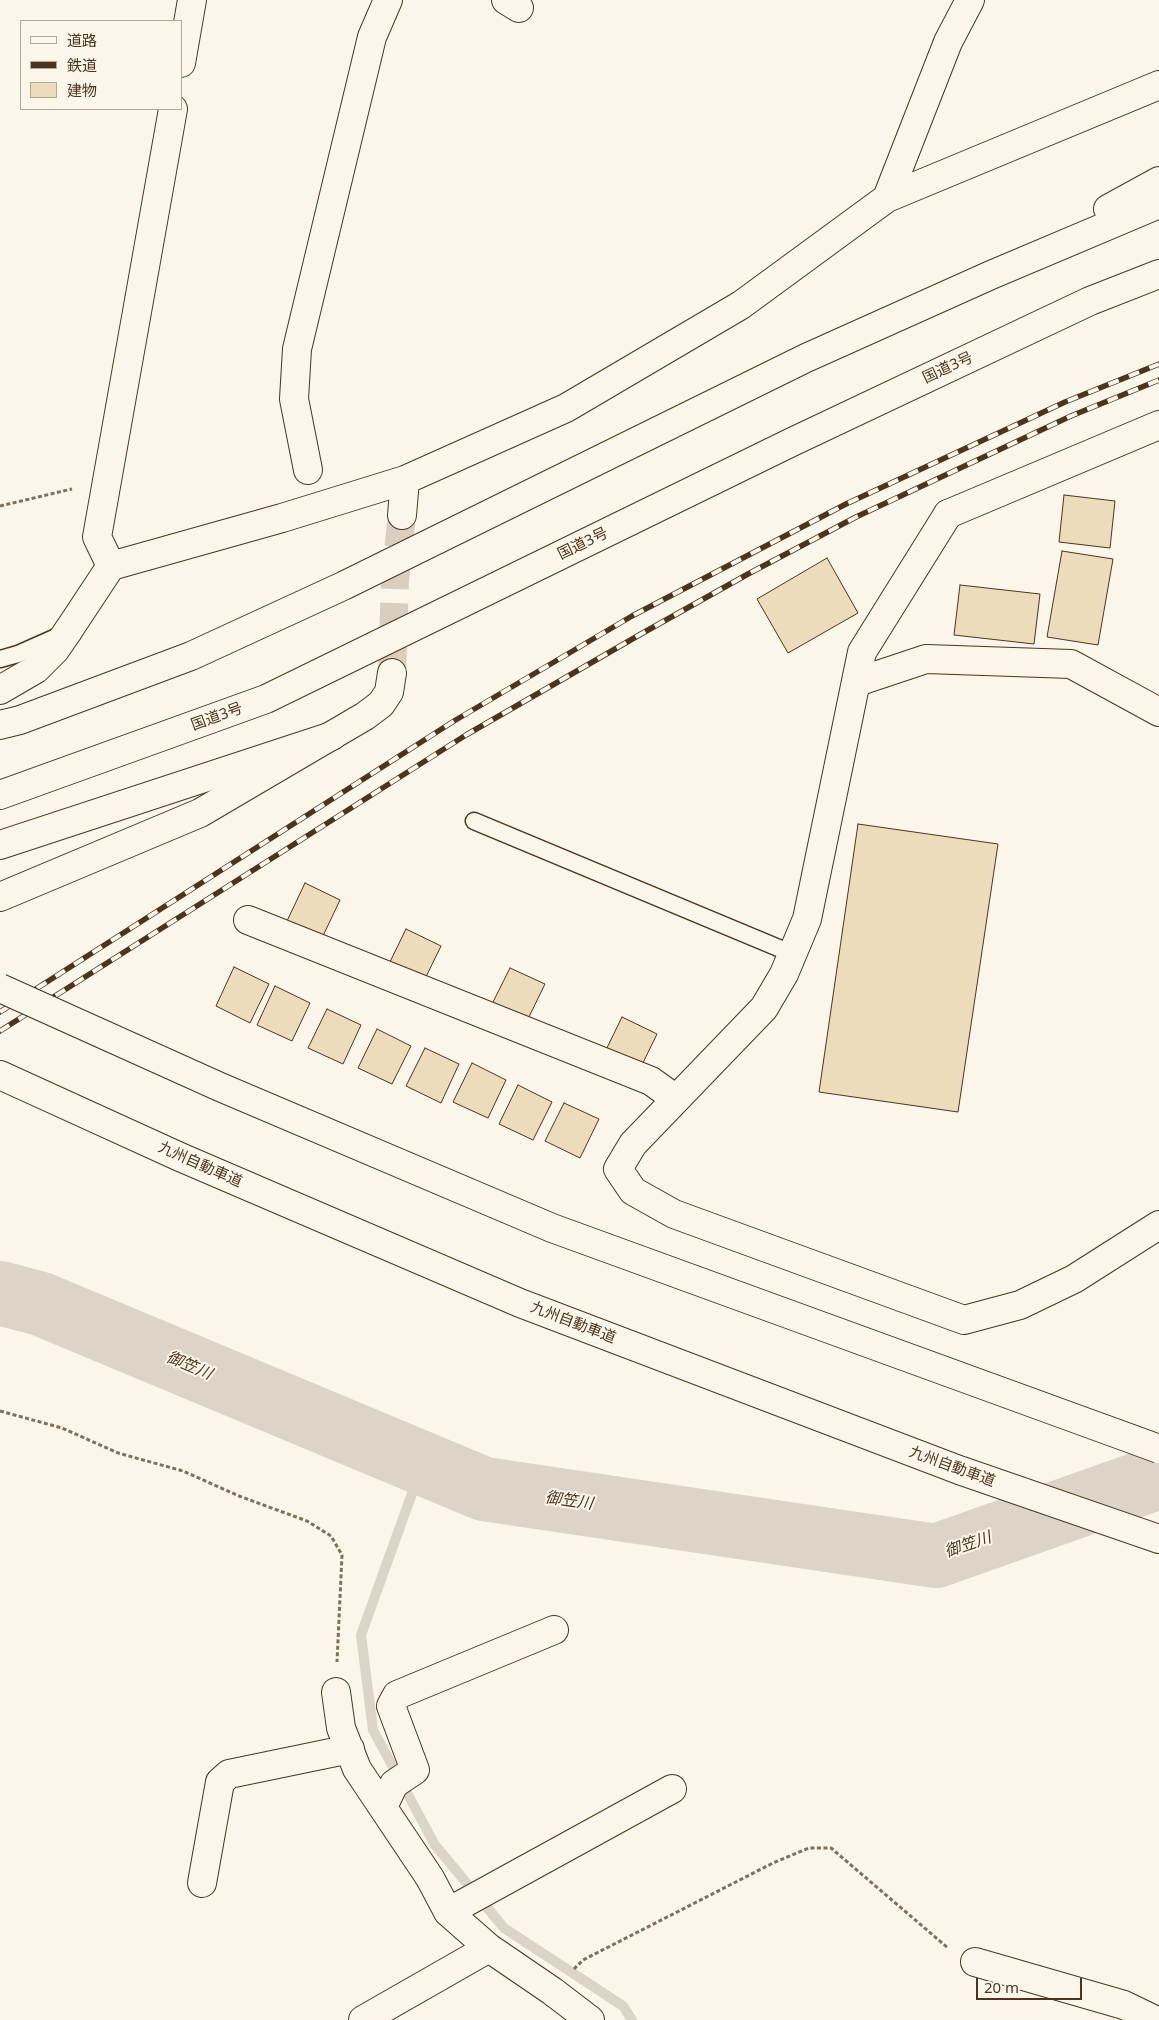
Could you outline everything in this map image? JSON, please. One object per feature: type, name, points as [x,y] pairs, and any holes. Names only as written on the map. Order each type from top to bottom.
[{"type":"main road","points":[[182,57],[192,0]]},
{"type":"main road","points":[[308,470],[294,399],[297,349],[372,36],[388,0]]},
{"type":"main road","points":[[887,198],[948,42],[970,0]]},
{"type":"main road","points":[[0,690],[36,669],[55,650],[111,566],[282,518],[405,480],[566,408],[741,305],[887,198],[1159,85]]},
{"type":"main road","points":[[111,566],[97,537],[173,110]]},
{"type":"main road","points":[[991,275],[1159,181]]},
{"type":"main road","points":[[0,725],[20,720],[191,656],[343,586],[806,358],[991,275],[1159,204]]},
{"type":"main road","name":"国道3号","points":[[0,795],[266,698],[792,442],[1090,302],[1159,274]]},
{"type":"main road","points":[[1159,425],[948,514],[862,652],[807,919],[784,974],[764,1008],[633,1144],[618,1169],[633,1191],[674,1214],[964,1320],[1020,1305],[1074,1279],[1159,1226]]},
{"type":"main road","points":[[402,515],[405,480]]},
{"type":"main road","points":[[857,682],[926,659],[1071,664],[1159,712]]},
{"type":"main road","points":[[0,897],[200,813],[332,736],[381,704],[389,692],[392,673]]},
{"type":"main road","points":[[0,845],[332,736]]},
{"type":"main road","points":[[248,920],[651,1081],[676,1099]]},
{"type":"main road","points":[[0,988],[229,1091],[552,1228],[1159,1449]]},
{"type":"main road","name":"九州自動車道","points":[[0,1075],[180,1157],[520,1303],[959,1470],[1159,1539]]},
{"type":"main road","points":[[383,1807],[394,1784],[414,1770],[391,1706],[397,1695],[554,1630]]},
{"type":"main road","points":[[336,1692],[341,1728],[357,1769],[430,1878],[448,1912],[489,1948],[552,1991],[590,2020]]},
{"type":"main road","points":[[202,1883],[220,1782],[229,1774],[350,1749]]},
{"type":"main road","points":[[448,1912],[672,1789]]},
{"type":"main road","points":[[363,2020],[489,1948]]},
{"type":"main road","points":[[975,1962],[1124,2005],[1155,2020]]},
{"type":"lane","points":[[0,659],[18,654],[68,631]]},
{"type":"lane","points":[[474,821],[793,954]]},
{"type":"path","points":[[0,506],[108,481]]},
{"type":"path","points":[[0,1411],[62,1428],[118,1453],[183,1471],[239,1496],[307,1521],[331,1536],[342,1555],[336,1692]]},
{"type":"path","points":[[552,1991],[583,1960],[773,1863],[809,1848],[831,1848],[954,1953],[975,1962]]},
{"type":"building","points":[[1064,495],[1115,501],[1110,548],[1059,542]]},
{"type":"building","points":[[1062,551],[1113,559],[1098,645],[1047,637]]},
{"type":"building","points":[[827,558],[858,613],[788,653],[757,599]]},
{"type":"building","points":[[960,585],[1040,594],[1034,644],[954,635]]},
{"type":"building","points":[[858,824],[998,844],[958,1112],[819,1092]]},
{"type":"building","points":[[305,883],[340,900],[322,938],[287,921]]},
{"type":"building","points":[[406,929],[441,946],[422,985],[387,968]]},
{"type":"building","points":[[234,967],[269,984],[250,1023],[216,1006]]},
{"type":"building","points":[[510,968],[545,984],[526,1023],[491,1006]]},
{"type":"building","points":[[275,986],[310,1003],[292,1041],[257,1025]]},
{"type":"building","points":[[327,1009],[361,1025],[343,1064],[308,1048]]},
{"type":"building","points":[[622,1017],[657,1034],[638,1073],[603,1056]]},
{"type":"building","points":[[377,1029],[411,1046],[392,1084],[358,1068]]},
{"type":"building","points":[[425,1048],[459,1064],[441,1103],[406,1086]]},
{"type":"building","points":[[472,1063],[506,1080],[488,1118],[453,1102]]},
{"type":"building","points":[[518,1085],[552,1102],[533,1140],[499,1124]]},
{"type":"building","points":[[564,1103],[599,1119],[580,1158],[545,1141]]},
{"type":"waterway","name":"御笠川","points":[[0,1293],[41,1304],[484,1489],[936,1556],[1159,1477]]},
{"type":"waterway","points":[[423,1463],[361,1635],[373,1730],[435,1845],[504,1928],[623,2006],[632,2020]]},
{"type":"tunnel","points":[[392,673],[395,580],[402,515]]},
{"type":"railway","points":[[0,1012],[454,721],[632,616],[846,504],[1065,402],[1159,364]]},
{"type":"railway","points":[[0,1031],[466,735],[641,634],[748,574],[856,517],[1071,416],[1159,380]]}]
